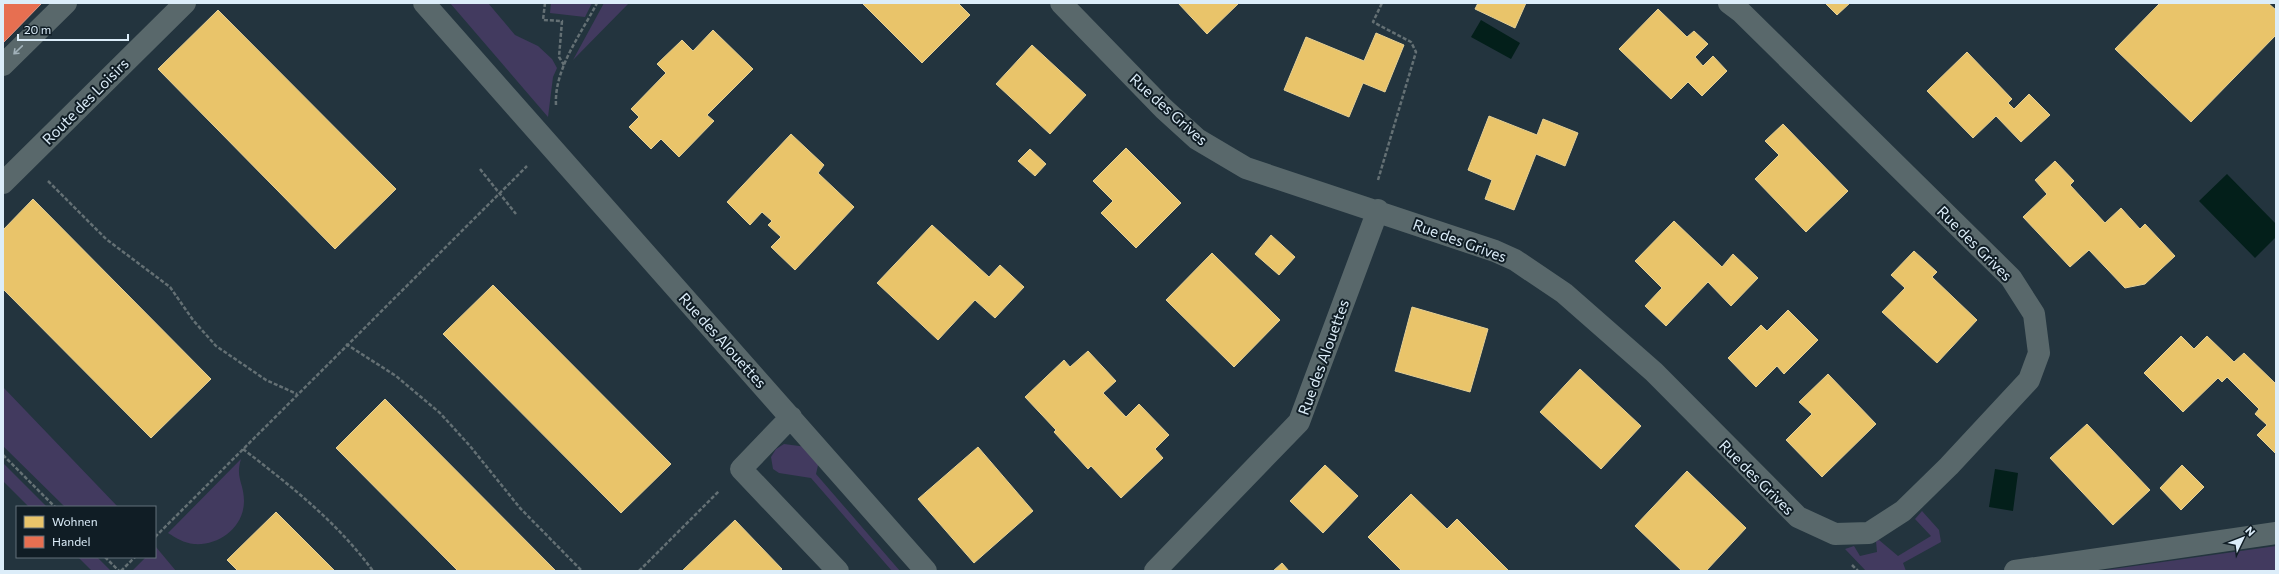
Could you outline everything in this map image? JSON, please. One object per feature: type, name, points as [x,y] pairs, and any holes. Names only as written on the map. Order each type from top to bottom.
[{"type":"street","points":[[3,65],[66,3]]},
{"type":"street","name":"Route des Loisirs","points":[[3,183],[184,3]]},
{"type":"street","name":"Rue des Alouettes","points":[[424,3],[926,571]]},
{"type":"street","name":"Rue des Grives","points":[[1061,3],[1164,110],[1197,138],[1246,168],[1378,210],[1495,251],[1515,260],[1564,293],[1654,372],[1798,517],[1835,534],[1869,533],[1903,511],[1949,466],[2029,380],[2039,353],[2034,314],[2011,278],[1741,12],[1729,3]]},
{"type":"street","name":"Rue des Alouettes","points":[[1155,571],[1299,422],[1378,210]]},
{"type":"street","points":[[791,417],[740,469],[838,571]]},
{"type":"street","points":[[2015,571],[2276,533]]},
{"type":"path","points":[[545,3],[543,20],[562,21],[559,57],[564,65]]},
{"type":"path","points":[[1378,183],[1416,52],[1411,42],[1373,22],[1382,3]]},
{"type":"path","points":[[156,536],[346,344],[549,144]]},
{"type":"path","points":[[27,160],[106,239],[170,287],[193,320],[216,346],[266,380],[297,394]]},
{"type":"path","points":[[480,169],[516,214]]},
{"type":"path","points":[[346,344],[396,376],[440,413],[470,446],[520,508],[582,571]]},
{"type":"path","points":[[243,448],[306,497],[356,547],[373,571]]},
{"type":"path","points":[[3,455],[54,506]]},
{"type":"path","points":[[639,571],[740,469]]},
{"type":"path","points":[[106,558],[120,571],[134,558]]},
{"type":"shaded area","points":[[450,3],[488,3],[515,35],[538,46],[552,59],[557,68],[553,77],[548,117]]},
{"type":"shaded area","points":[[551,3],[592,3],[585,17],[550,13]]},
{"type":"shaded area","points":[[604,3],[629,3],[573,60]]},
{"type":"shaded area","points":[[1481,20],[1520,43],[1511,59],[1471,37]]},
{"type":"shaded area","points":[[2227,174],[2276,224],[2276,237],[2255,258],[2199,201]]},
{"type":"shaded area","points":[[3,387],[117,506],[64,506],[3,446]]},
{"type":"shaded area","points":[[784,444],[807,447],[819,461],[816,474],[900,571],[892,571],[811,478],[779,473],[773,469],[771,457],[776,449]]},
{"type":"shaded area","points":[[241,459],[239,476],[244,501],[243,511],[235,527],[220,538],[203,544],[187,543],[168,533]]},
{"type":"shaded area","points":[[3,463],[46,506],[28,506],[3,481]]},
{"type":"shaded area","points":[[1995,469],[2018,473],[2013,511],[1989,507]]},
{"type":"shaded area","points":[[1922,511],[1939,530],[1941,542],[1903,563],[1906,571],[1866,571],[1845,549],[1854,546],[1860,556],[1877,552],[1876,541],[1879,540],[1898,556],[1931,536],[1915,519]]},
{"type":"shaded area","points":[[2276,546],[2276,571],[2099,571]]},
{"type":"shaded area","points":[[156,547],[176,571],[132,571],[145,558],[156,558]]},
{"type":"shaded area","points":[[79,558],[98,558],[111,571],[92,571]]},
{"type":"building: Wohnen","points":[[862,3],[958,3],[970,15],[922,63]]},
{"type":"building: Wohnen","points":[[1178,3],[1239,3],[1207,34]]},
{"type":"building: Wohnen","points":[[1478,3],[1526,3],[1515,28],[1475,9]]},
{"type":"building: Wohnen","points":[[1825,3],[1850,3],[1837,15]]},
{"type":"building: Wohnen","points":[[2160,3],[2268,3],[2276,10],[2276,35],[2191,122],[2115,49]]},
{"type":"building: Wohnen","points":[[1658,9],[1687,37],[1694,31],[1708,44],[1695,57],[1703,66],[1713,56],[1727,71],[1702,96],[1688,82],[1671,99],[1619,49]]},
{"type":"building: Wohnen","points":[[218,10],[396,189],[335,249],[158,69]]},
{"type":"building: Wohnen","points":[[713,30],[753,69],[707,115],[714,121],[679,157],[661,139],[651,149],[629,127],[639,117],[631,109],[666,73],[657,64],[682,40],[693,51]]},
{"type":"building: Wohnen","points":[[1376,33],[1404,45],[1385,92],[1363,83],[1349,117],[1284,90],[1306,37],[1364,61]]},
{"type":"building: Wohnen","points":[[1032,45],[1086,95],[1050,134],[996,84]]},
{"type":"building: Wohnen","points":[[1967,52],[2012,99],[2008,103],[2014,109],[2029,94],[2050,115],[2021,142],[1996,116],[1973,138],[1927,91]]},
{"type":"building: Wohnen","points":[[1489,116],[1537,135],[1543,119],[1578,133],[1565,166],[1536,154],[1514,210],[1485,199],[1492,180],[1468,170]]},
{"type":"building: Wohnen","points":[[1783,124],[1848,191],[1806,232],[1755,179],[1779,155],[1765,141]]},
{"type":"building: Wohnen","points":[[791,134],[824,165],[818,173],[854,207],[795,270],[771,247],[781,237],[768,225],[772,221],[762,212],[750,225],[727,202]]},
{"type":"building: Wohnen","points":[[1126,148],[1181,203],[1136,248],[1101,213],[1113,201],[1093,181]]},
{"type":"building: Wohnen","points":[[1030,149],[1046,164],[1035,176],[1018,161]]},
{"type":"building: Wohnen","points":[[2055,161],[2074,181],[2070,185],[2105,223],[2121,208],[2140,229],[2145,224],[2175,256],[2145,284],[2125,288],[2089,250],[2070,267],[2023,217],[2047,194],[2035,180]]},
{"type":"building: Wohnen","points":[[33,199],[211,379],[151,438],[3,289],[3,230]]},
{"type":"building: Wohnen","points":[[1674,221],[1722,267],[1733,254],[1758,278],[1731,306],[1708,282],[1666,326],[1645,306],[1662,288],[1635,261]]},
{"type":"building: Wohnen","points":[[932,225],[989,277],[1000,265],[1024,287],[995,318],[975,300],[938,340],[877,283]]},
{"type":"building: Wohnen","points":[[1271,235],[1295,257],[1279,275],[1255,254]]},
{"type":"building: Wohnen","points":[[1914,251],[1937,272],[1932,277],[1977,320],[1937,363],[1882,312],[1905,288],[1891,275]]},
{"type":"building: Wohnen","points":[[1212,253],[1280,320],[1234,367],[1166,300]]},
{"type":"building: Wohnen","points":[[493,285],[671,464],[621,513],[443,334]]},
{"type":"building: Wohnen","points":[[1412,307],[1488,329],[1470,392],[1395,371]]},
{"type":"building: Wohnen","points":[[1788,310],[1818,340],[1784,374],[1777,366],[1756,387],[1728,358],[1761,325],[1767,331]]},
{"type":"building: Wohnen","points":[[2181,336],[2194,349],[2207,336],[2234,362],[2244,353],[2276,384],[2276,454],[2257,435],[2267,425],[2255,414],[2259,409],[2227,377],[2222,382],[2218,378],[2183,412],[2144,373]]},
{"type":"building: Wohnen","points":[[1088,351],[1116,381],[1103,393],[1126,417],[1139,404],[1169,435],[1155,449],[1163,458],[1121,498],[1091,466],[1088,469],[1054,432],[1056,430],[1025,397],[1064,360],[1070,367]]},
{"type":"building: Wohnen","points":[[1580,369],[1641,426],[1601,469],[1540,412]]},
{"type":"building: Wohnen","points":[[1828,374],[1876,424],[1822,477],[1786,440],[1812,414],[1799,402]]},
{"type":"building: Wohnen","points":[[385,399],[556,571],[458,571],[336,448]]},
{"type":"building: Wohnen","points":[[2087,424],[2150,490],[2113,525],[2050,458]]},
{"type":"building: Wohnen","points":[[978,447],[1033,511],[974,563],[918,499]]},
{"type":"building: Wohnen","points":[[1325,465],[1358,496],[1323,533],[1290,501]]},
{"type":"building: Wohnen","points":[[2182,465],[2204,487],[2181,510],[2160,488]]},
{"type":"building: Wohnen","points":[[1687,471],[1746,528],[1706,571],[1682,571],[1635,526]]},
{"type":"building: Wohnen","points":[[1411,494],[1447,529],[1457,519],[1509,571],[1402,571],[1368,537]]},
{"type":"building: Wohnen","points":[[276,512],[335,571],[238,571],[227,560]]},
{"type":"building: Wohnen","points":[[735,520],[782,569],[780,571],[682,571]]},
{"type":"building: Wohnen","points":[[1282,563],[1289,571],[1273,571]]},
{"type":"building: Handel","points":[[3,3],[42,3],[3,43]]}]
